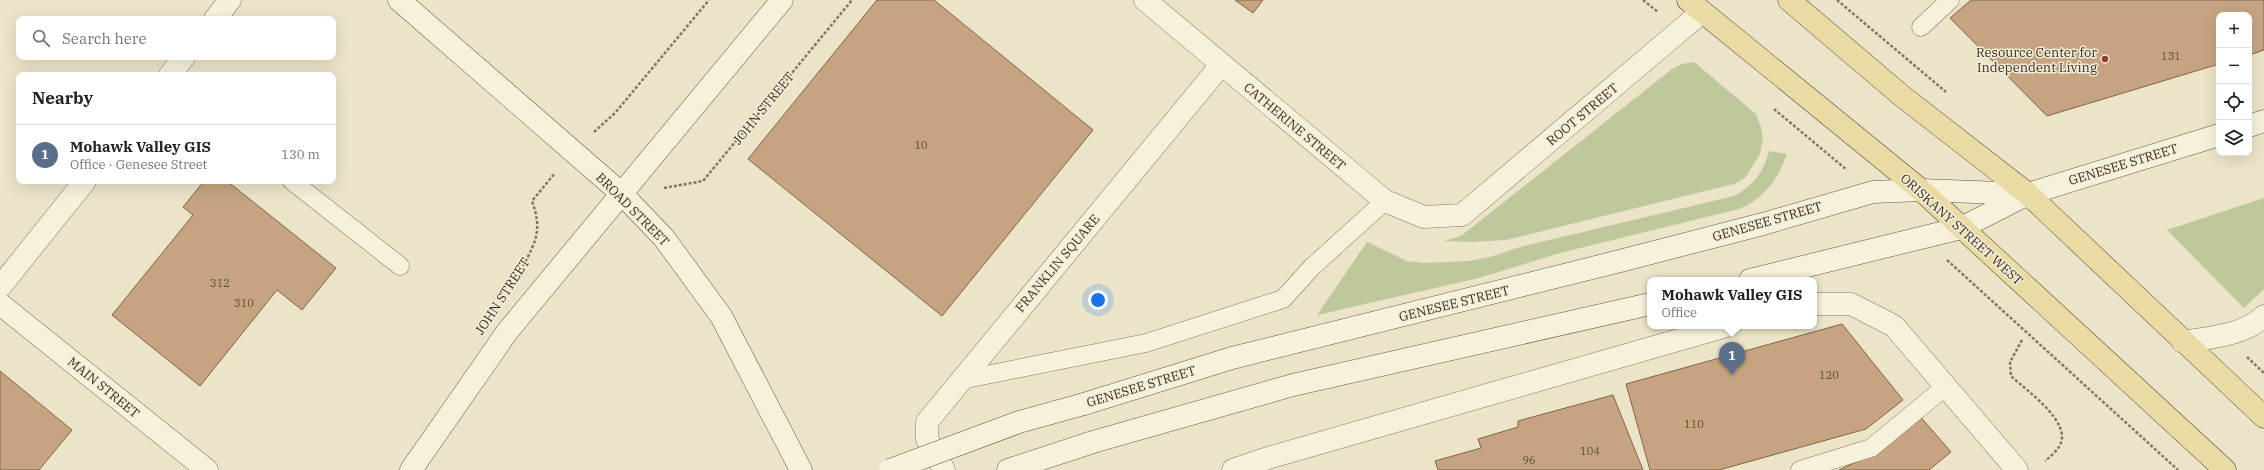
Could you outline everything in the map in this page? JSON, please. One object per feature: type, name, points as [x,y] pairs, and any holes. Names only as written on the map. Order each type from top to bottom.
[{"type":"main road","points":[[217,16],[230,0]]},
{"type":"main road","name":"BROAD STREET","points":[[399,0],[622,194],[664,238],[721,316],[801,470]]},
{"type":"main road","points":[[411,470],[507,332],[782,0]]},
{"type":"main road","name":"CATHERINE STREET","points":[[1145,0],[1384,201],[1424,217],[1462,215]]},
{"type":"main road","points":[[1789,0],[1902,96],[2028,194],[2123,283],[2182,342],[2264,417]]},
{"type":"main road","name":"ORISKANY STREET WEST","points":[[1695,6],[1921,190],[2225,470]]},
{"type":"main road","name":"ROOT STREET","points":[[1462,215],[1695,6]]},
{"type":"main road","points":[[172,72],[182,60]]},
{"type":"main road","name":"FRANKLIN SQUARE","points":[[944,470],[927,439],[927,422],[1222,64]]},
{"type":"main road","points":[[2252,125],[2264,122]]},
{"type":"main road","name":"GENESEE STREET","points":[[1762,277],[1961,228],[2028,194],[2216,136]]},
{"type":"main road","points":[[0,287],[83,184]]},
{"type":"main road","name":"GENESEE STREET","points":[[890,470],[1020,422],[1084,404],[1232,358],[1627,259],[1873,192],[1921,190],[2028,194]]},
{"type":"main road","name":"MAIN STREET","points":[[0,304],[207,470]]},
{"type":"main road","points":[[1817,304],[1851,304],[1894,326],[2017,470]]},
{"type":"main road","points":[[1008,470],[1093,442],[1293,386],[1647,305]]},
{"type":"main road","points":[[2182,342],[2227,334],[2257,322],[2264,316]]},
{"type":"main road","points":[[1233,470],[1283,454],[1717,329]]},
{"type":"lane","points":[[1921,27],[1950,0]]},
{"type":"lane","points":[[296,184],[400,266]]},
{"type":"lane","points":[[961,380],[1146,343],[1283,299],[1312,267],[1384,201]]},
{"type":"lane","points":[[1800,470],[1871,448],[1945,387]]},
{"type":"path","name":"JOHN STREET","points":[[519,272],[534,246],[538,220],[532,201],[574,151],[615,113],[709,0]]},
{"type":"path","name":"JOHN STREET","points":[[622,194],[703,181],[852,0]]},
{"type":"path","points":[[2022,340],[2010,362],[2011,376],[2057,419],[2062,432],[2060,445],[2045,461]]},
{"type":"green space","points":[[1694,62],[1756,114],[1761,127],[1763,139],[1760,154],[1745,178],[1734,184],[1506,240],[1472,242],[1444,241],[1461,236],[1672,69],[1682,64]]},
{"type":"green space","points":[[1769,151],[1787,154],[1779,172],[1763,194],[1748,205],[1739,209],[1560,253],[1479,278],[1317,315],[1367,242],[1407,261],[1423,263],[1469,261],[1490,257],[1520,247],[1734,196],[1747,188],[1757,178],[1767,159]]},
{"type":"green space","points":[[2264,198],[2264,289],[2244,308],[2167,230]]},
{"type":"building","points":[[877,0],[934,0],[1093,130],[942,316],[748,159]]},
{"type":"building","points":[[1235,0],[1263,0],[1253,13]]},
{"type":"building","name":"Resource Center for Independent Living","points":[[1971,0],[2264,0],[2264,50],[2252,54],[2252,12],[2216,12],[2216,65],[2047,116],[1950,18]]},
{"type":"building","points":[[202,184],[231,184],[336,268],[302,310],[277,290],[200,386],[112,315],[193,215],[183,207]]},
{"type":"building","points":[[1842,324],[1903,400],[1866,429],[1719,470],[1650,470],[1626,384]]},
{"type":"building","points":[[0,371],[72,430],[39,470],[0,470]]},
{"type":"building","points":[[1613,395],[1643,470],[1438,470],[1435,461],[1481,448],[1478,439],[1518,427],[1518,421]]},
{"type":"building","points":[[1918,414],[1951,452],[1929,470],[1839,470],[1865,458]]},
{"type":"place","name":"Resource Center for Independent Living","points":[[2105,59]]},
{"type":"place","name":"Mohawk Valley GIS","points":[[1732,375]]}]
